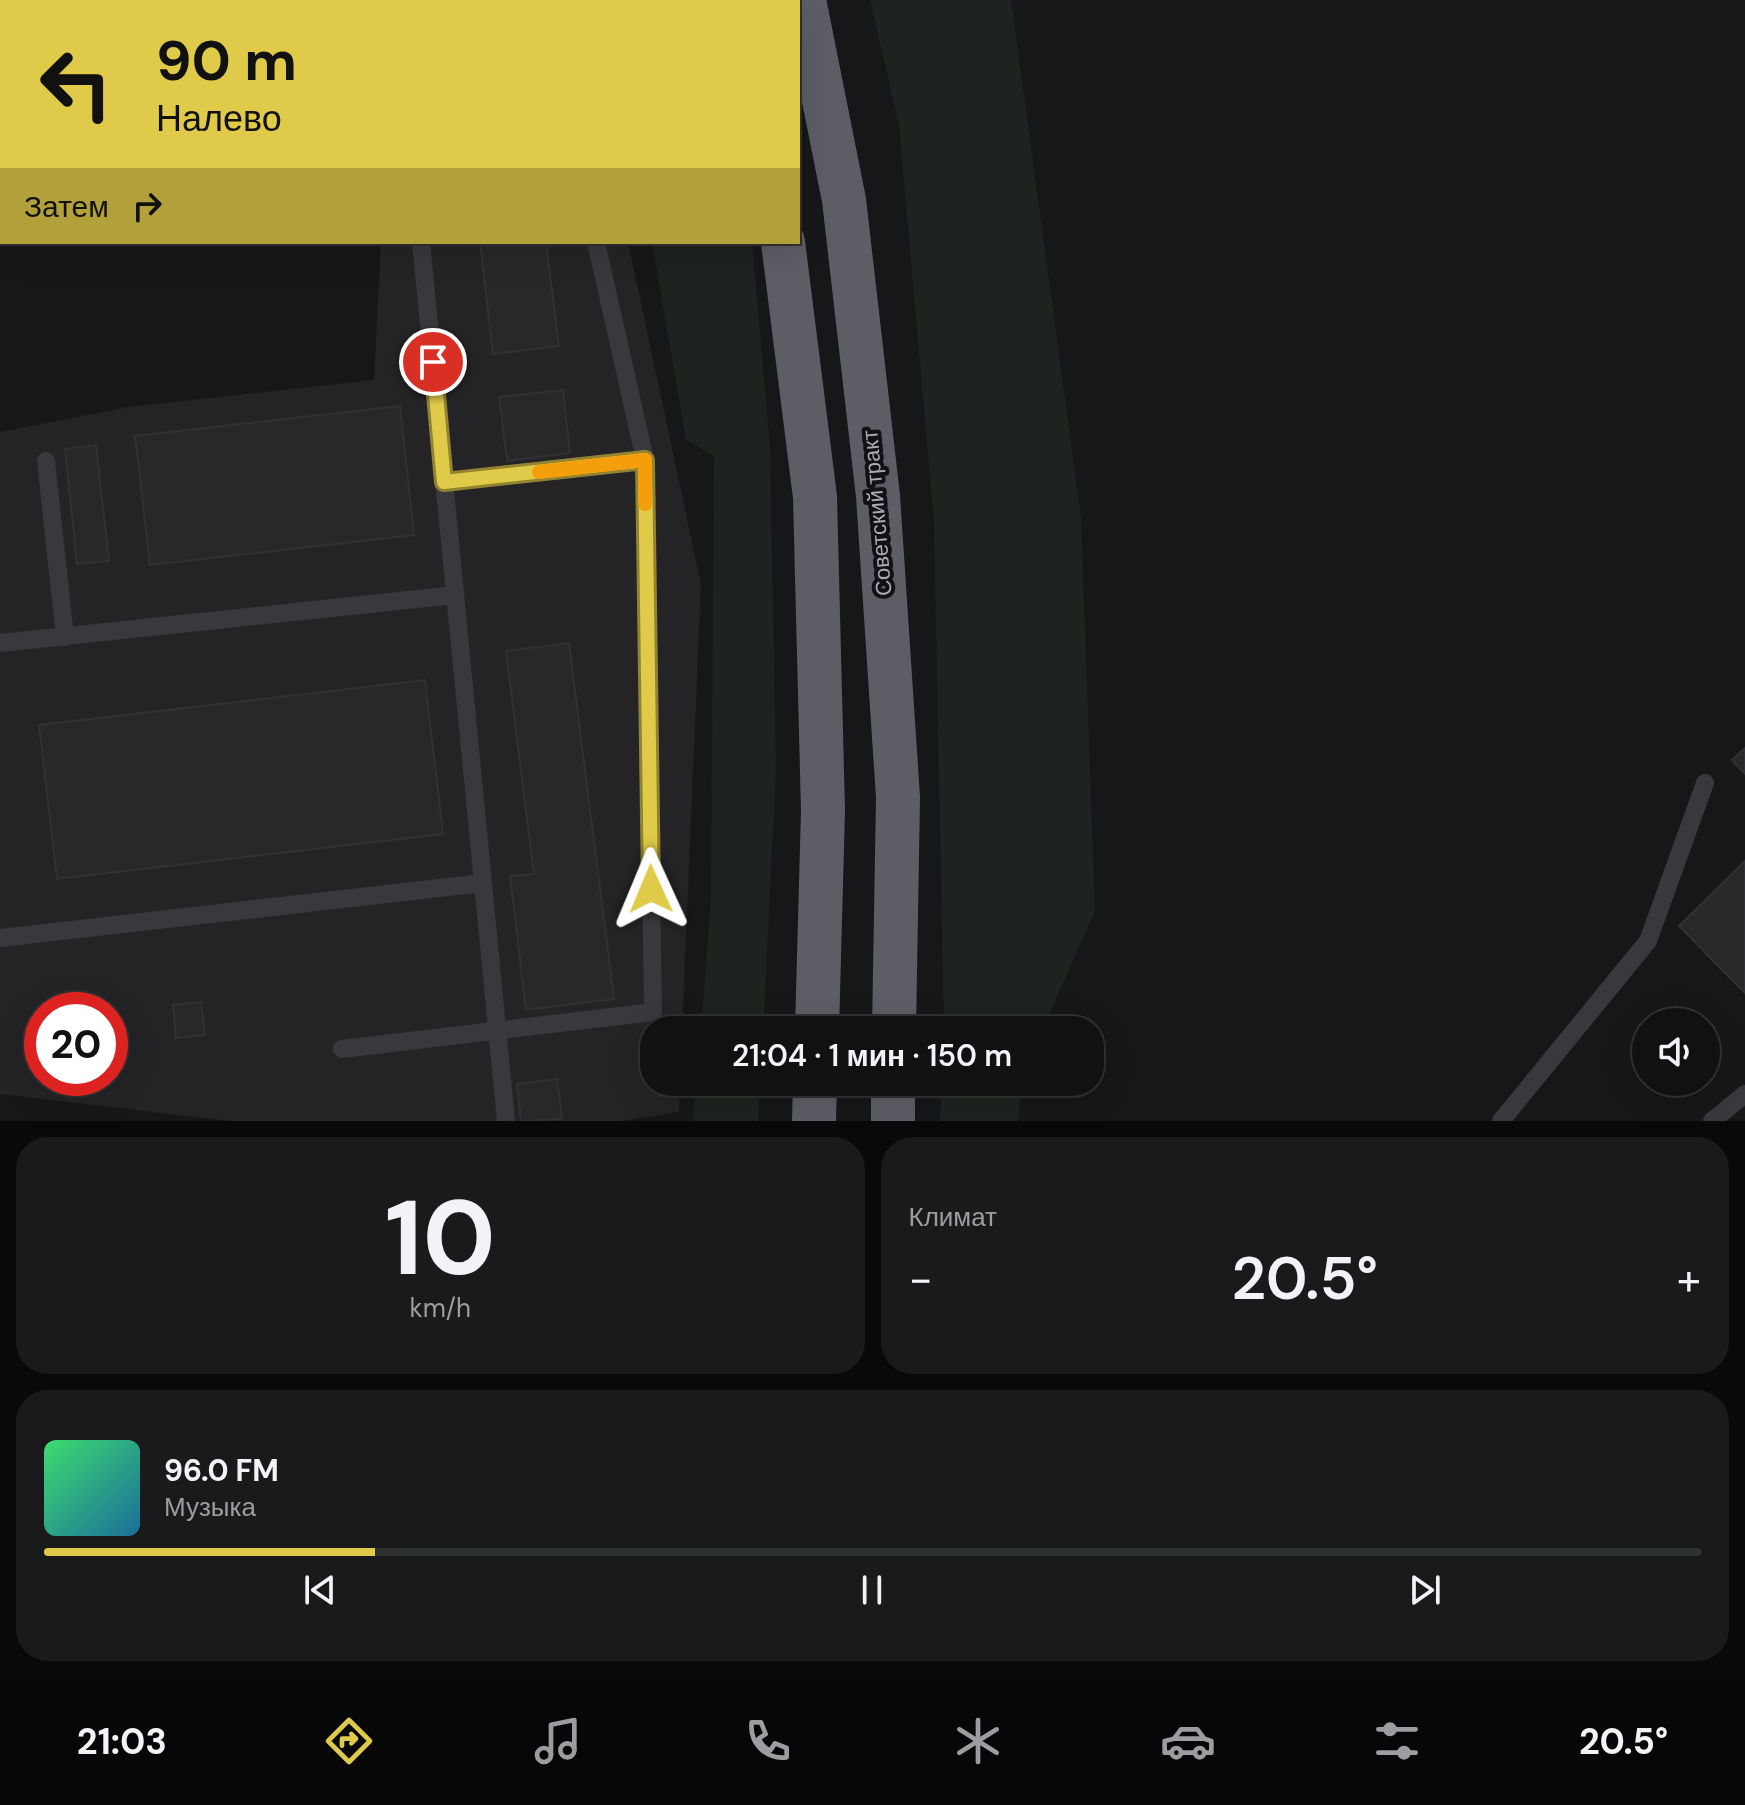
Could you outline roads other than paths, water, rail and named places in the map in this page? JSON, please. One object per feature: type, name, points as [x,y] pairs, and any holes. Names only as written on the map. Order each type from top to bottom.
[{"type":"highway","name":"Советский тракт","points":[[804,0],[844,200],[878,496],[898,797],[894,1016]]},
{"type":"highway","points":[[783,244],[815,497],[823,811],[817,1016]]},
{"type":"highway","points":[[814,1121],[815,1096]]},
{"type":"highway","points":[[893,1096],[893,1121]]},
{"type":"lane","points":[[421,244],[506,1121]]},
{"type":"lane","points":[[342,1049],[653,1012],[645,460],[596,244]]},
{"type":"lane","points":[[444,482],[645,460]]},
{"type":"lane","points":[[46,461],[65,637]]},
{"type":"lane","points":[[0,643],[455,595]]},
{"type":"lane","points":[[1501,1121],[1648,941],[1705,783]]},
{"type":"lane","points":[[0,938],[483,883]]},
{"type":"lane","points":[[1712,1121],[1745,1094]]}]
